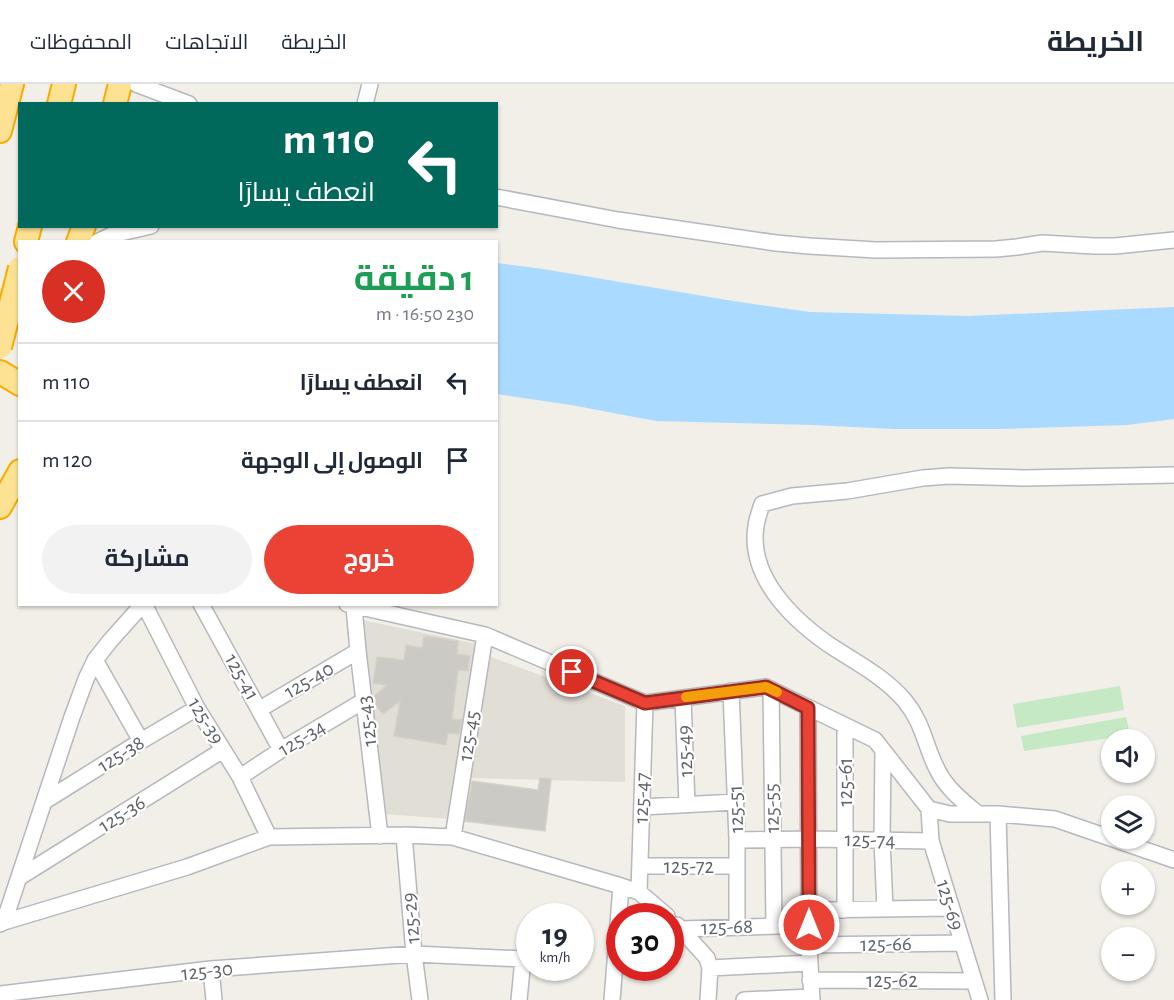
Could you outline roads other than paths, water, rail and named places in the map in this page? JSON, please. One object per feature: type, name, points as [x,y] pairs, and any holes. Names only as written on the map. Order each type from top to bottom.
[{"type":"highway","points":[[0,131],[12,84]]},
{"type":"highway","points":[[60,102],[64,84]]},
{"type":"highway","points":[[116,102],[120,84]]},
{"type":"highway","points":[[0,347],[18,276]]},
{"type":"highway","points":[[0,292],[18,293]]},
{"type":"highway","points":[[0,372],[18,383]]},
{"type":"highway","points":[[0,507],[18,475]]},
{"type":"street","points":[[136,84],[184,102]]},
{"type":"street","points":[[366,102],[370,84]]},
{"type":"street","points":[[498,197],[650,225],[820,247],[876,250],[996,249],[1042,243],[1115,246],[1174,240]]},
{"type":"street","points":[[101,240],[142,228]]},
{"type":"street","points":[[978,814],[956,795],[939,774],[916,717],[895,690],[809,630],[778,597],[765,578],[757,552],[756,525],[762,504],[792,496],[847,491],[923,478],[949,476],[1024,478],[1174,475]]},
{"type":"street","points":[[2,923],[20,877],[86,679],[95,660],[120,627],[141,606]]},
{"type":"street","name":"125-39","points":[[144,606],[197,708],[240,777],[269,837]]},
{"type":"street","name":"125-41","points":[[202,606],[281,750]]},
{"type":"street","points":[[350,606],[484,635],[645,703],[766,687],[876,740],[929,809],[950,814],[998,814],[1055,819],[1174,860]]},
{"type":"street","name":"125-43","points":[[350,606],[365,700],[380,836]]},
{"type":"street","name":"125-45","points":[[453,837],[484,635]]},
{"type":"street","name":"125-40","points":[[260,709],[358,651]]},
{"type":"street","points":[[95,660],[141,741]]},
{"type":"street","name":"125-55","points":[[771,689],[774,926]]},
{"type":"street","name":"125-51","points":[[731,691],[737,840],[737,926]]},
{"type":"street","name":"125-49","points":[[682,698],[687,805]]},
{"type":"street","name":"125-34","points":[[240,777],[365,700]]},
{"type":"street","name":"125-47","points":[[639,892],[645,703]]},
{"type":"street","name":"125-38","points":[[45,801],[197,708]]},
{"type":"street","points":[[744,1000],[811,998],[808,708]]},
{"type":"street","name":"125-61","points":[[845,726],[845,910]]},
{"type":"street","name":"125-36","points":[[20,877],[223,750]]},
{"type":"street","points":[[883,750],[882,840],[885,909]]},
{"type":"street","points":[[642,807],[736,802]]},
{"type":"street","name":"125-69","points":[[929,809],[931,841],[980,1000]]},
{"type":"street","points":[[998,814],[1003,1000]]},
{"type":"street","name":"125-29","points":[[404,836],[420,1000]]},
{"type":"street","points":[[2,923],[187,867],[269,837],[453,837],[621,886],[639,892],[652,903]]},
{"type":"street","name":"125-74","points":[[737,840],[931,841]]},
{"type":"street","name":"125-72","points":[[640,866],[737,866]]},
{"type":"street","points":[[612,1000],[621,886]]},
{"type":"street","name":"125-68","points":[[684,924],[774,926],[845,910],[951,908]]},
{"type":"street","points":[[684,934],[707,958],[710,968],[708,1000]]},
{"type":"street","name":"125-66","points":[[809,945],[962,943]]},
{"type":"street","name":"125-30","points":[[0,994],[211,969],[414,954],[523,959],[519,1000]]},
{"type":"street","points":[[710,968],[810,963]]},
{"type":"street","points":[[211,969],[214,1000]]},
{"type":"street","name":"125-62","points":[[810,980],[974,981]]},
{"type":"water","points":[[498,263],[810,312],[968,316],[1174,307],[1174,419],[1127,425],[999,429],[894,429],[656,421],[498,394]]}]
